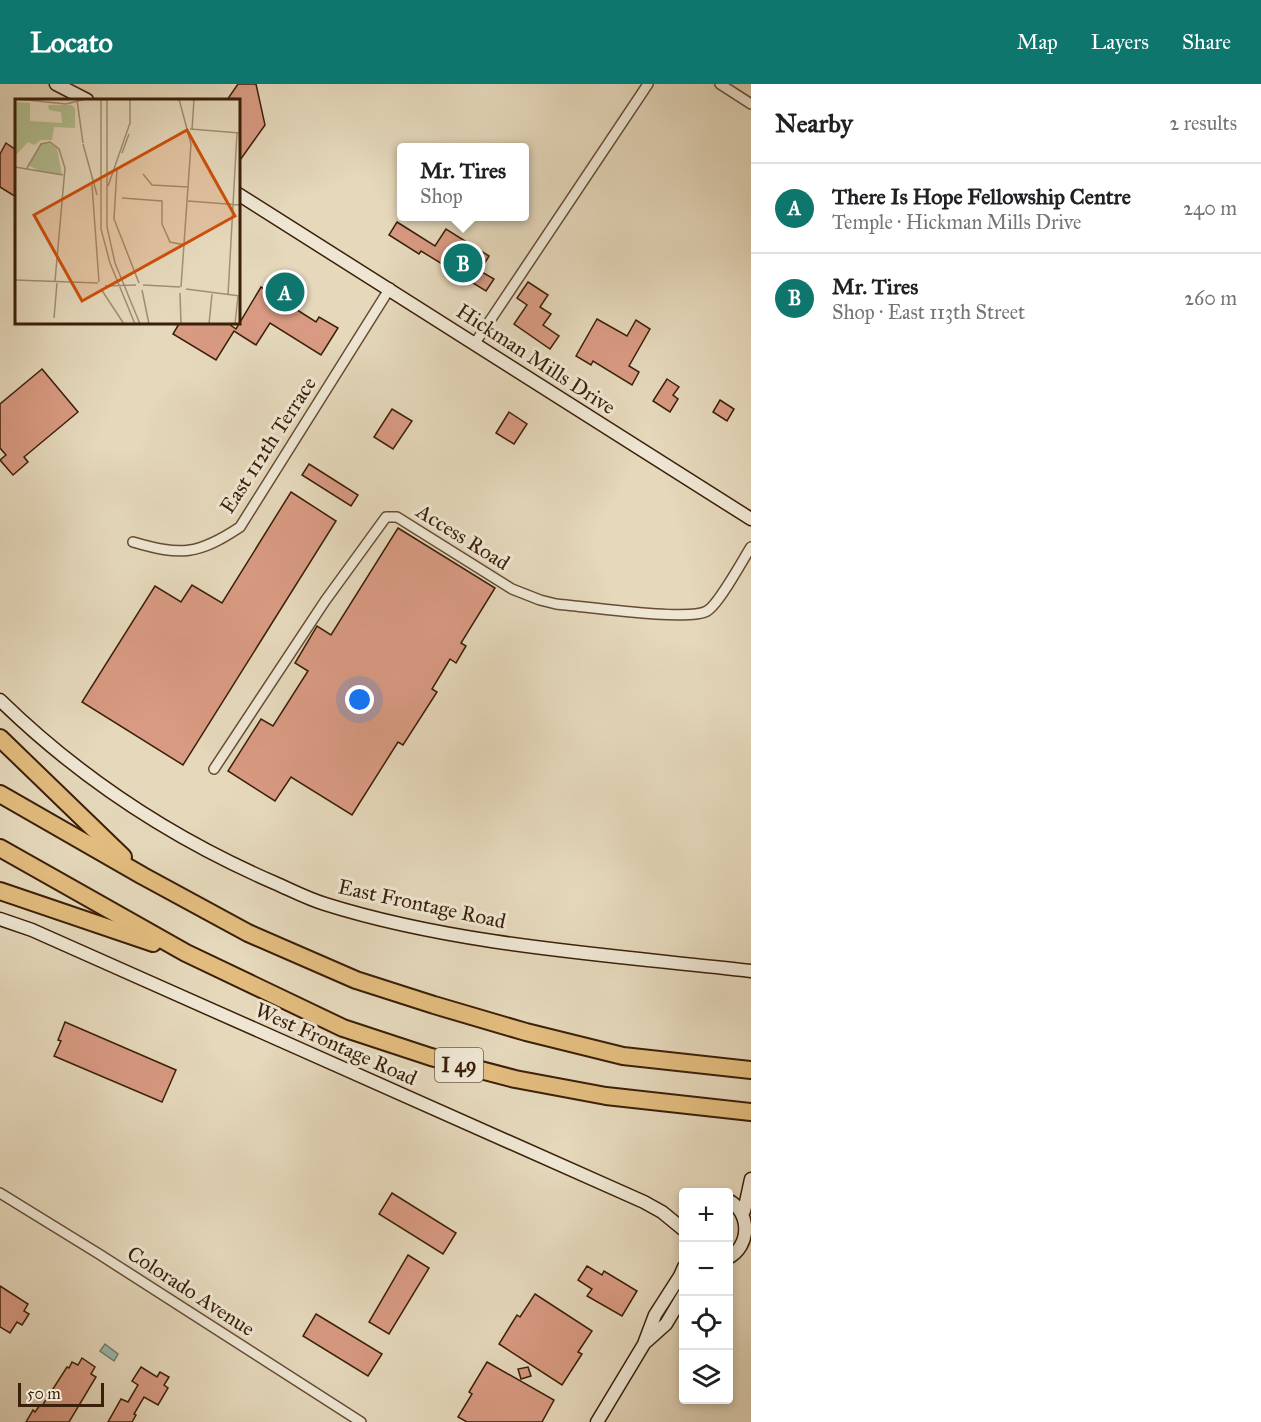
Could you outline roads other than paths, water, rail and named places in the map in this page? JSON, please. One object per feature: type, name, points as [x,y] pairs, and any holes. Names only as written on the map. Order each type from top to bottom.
[{"type":"highway","points":[[0,738],[53,792],[143,876]]},
{"type":"highway","name":"I 49","points":[[0,794],[143,876],[259,937],[356,980],[526,1032],[623,1056],[751,1070]]},
{"type":"highway","name":"I 49","points":[[0,848],[186,953],[343,1028],[431,1057],[514,1079],[606,1096],[751,1112]]},
{"type":"highway","points":[[0,891],[186,953]]},
{"type":"street","points":[[56,84],[86,99]]},
{"type":"street","points":[[65,84],[87,99]]},
{"type":"street","points":[[475,343],[648,84]]},
{"type":"street","points":[[720,84],[751,104]]},
{"type":"street","name":"Hickman Mills Drive","points":[[240,195],[390,288],[751,519]]},
{"type":"street","name":"East 112th Terrace","points":[[133,542],[160,550],[191,551],[214,544],[240,527],[390,288]]},
{"type":"street","name":"Access Road","points":[[214,769],[325,601],[386,517],[397,517],[512,589],[540,600],[686,616],[707,611],[715,603],[751,547]]},
{"type":"street","name":"East Frontage Road","points":[[0,700],[74,766],[172,831],[253,874],[323,904],[393,922],[516,944],[751,972]]},
{"type":"street","name":"West Frontage Road","points":[[0,919],[32,930],[644,1202],[662,1212],[679,1226]]},
{"type":"street","points":[[733,1196],[751,1180]]},
{"type":"street","points":[[744,1211],[751,1180]]},
{"type":"street","name":"Colorado Avenue","points":[[0,1193],[361,1422]]},
{"type":"street","points":[[733,1202],[744,1211],[750,1230],[747,1247],[733,1256]]},
{"type":"street","points":[[597,1422],[644,1344],[655,1315],[679,1278]]},
{"type":"street","points":[[644,1344],[666,1324],[683,1296]]},
{"type":"place","name":"Mr. Tires","points":[[463,263]]},
{"type":"place","name":"There Is Hope Fellowship Centre","points":[[285,292]]}]
